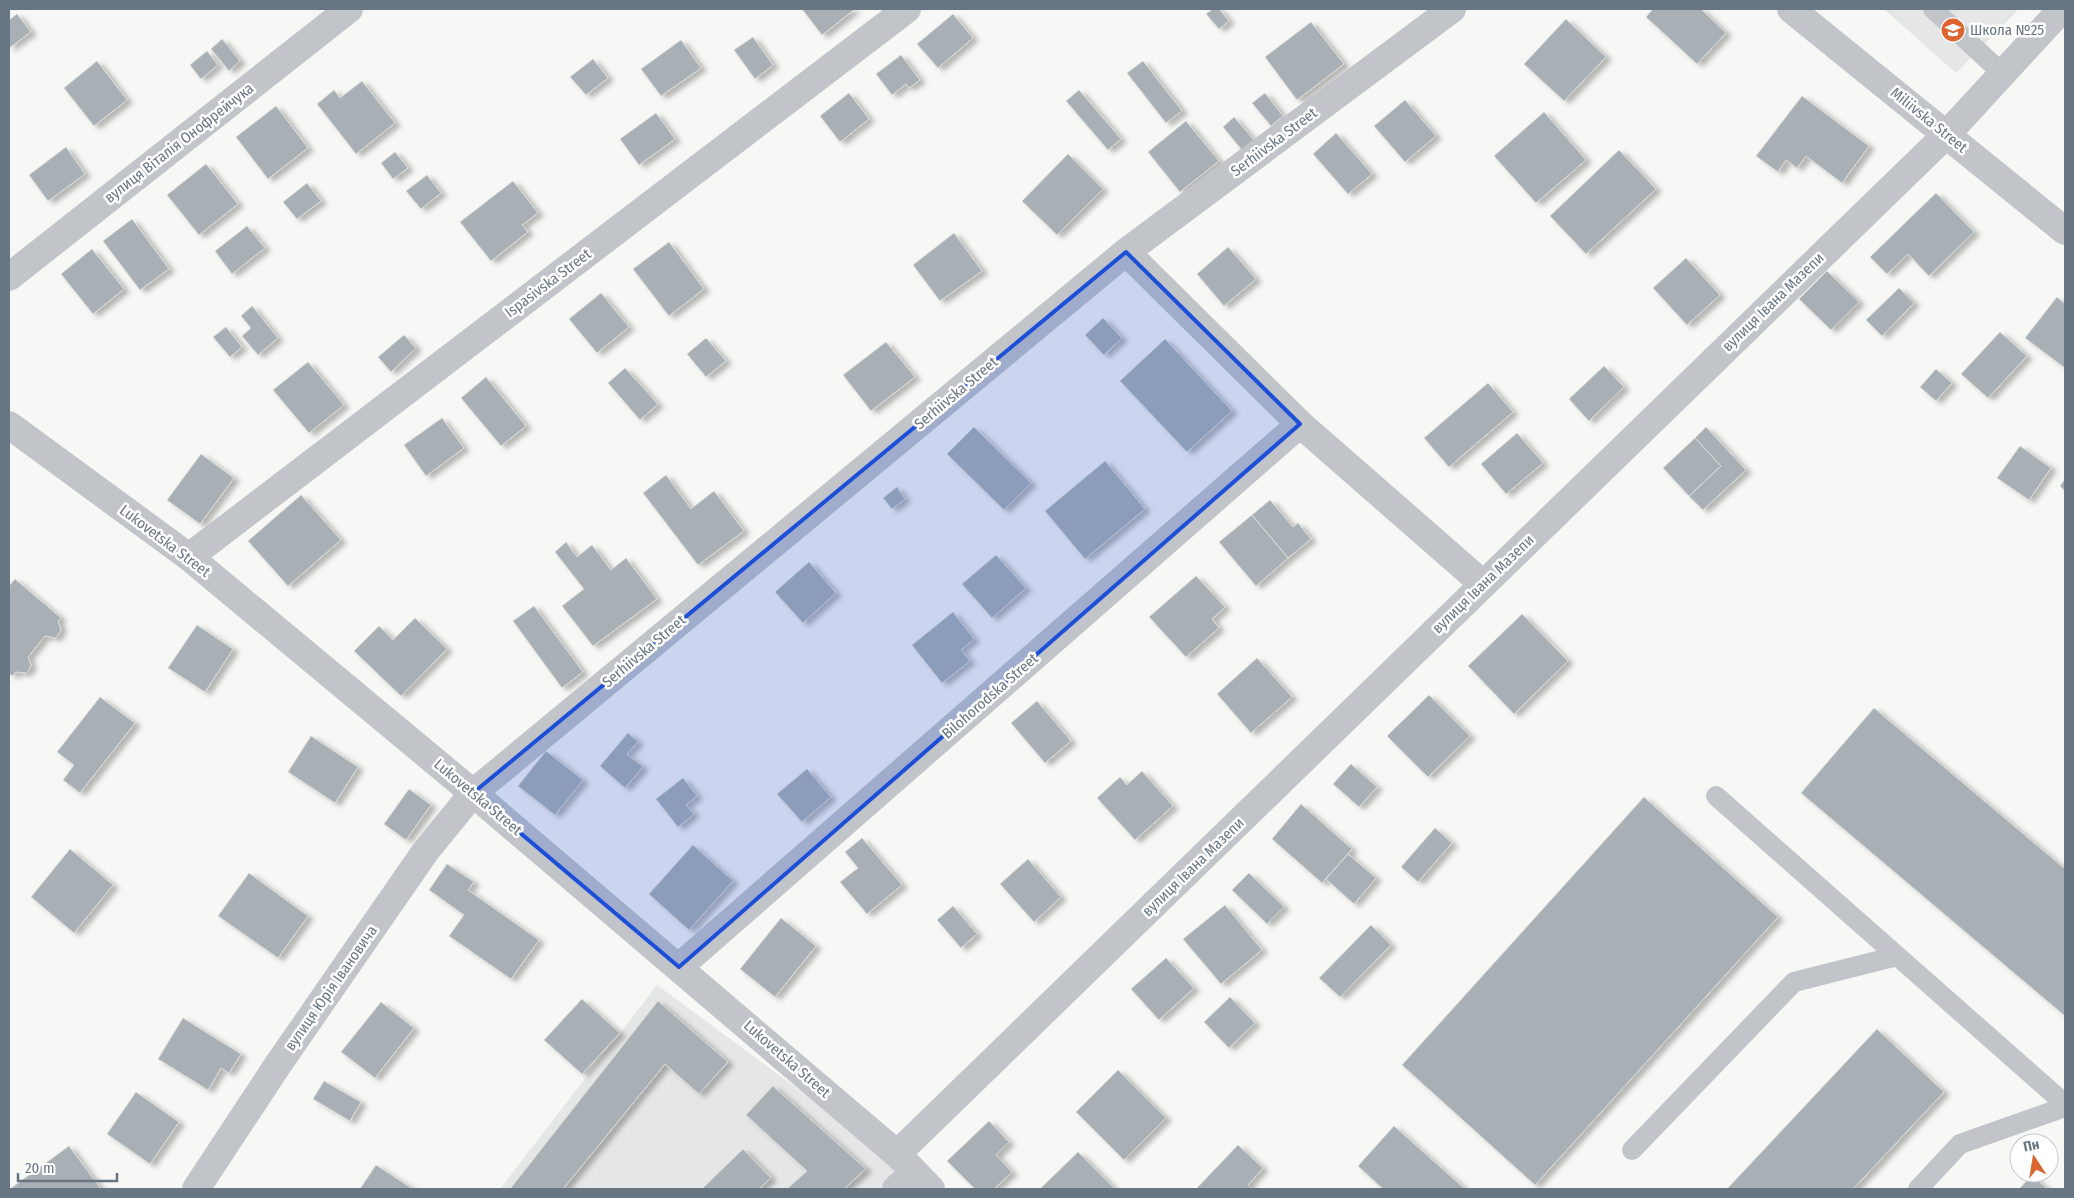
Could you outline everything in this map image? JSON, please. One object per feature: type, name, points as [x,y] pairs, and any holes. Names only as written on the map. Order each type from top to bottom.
[{"type":"street","name":"вулиця Віталія Онофрейчука","points":[[9,277],[349,9]]},
{"type":"street","name":"Ispasivska Street","points":[[189,557],[907,9]]},
{"type":"street","name":"Serhiivska Street","points":[[473,792],[1126,252],[1452,9]]},
{"type":"street","name":"Miliivska Street","points":[[1791,9],[2065,231]]},
{"type":"street","name":"вулиця Івана Мазепи","points":[[910,1176],[1483,584],[1946,134],[2062,9]]},
{"type":"street","points":[[1126,252],[1300,424],[1483,584]]},
{"type":"street","name":"Bilohorodska Street","points":[[679,967],[1300,424]]},
{"type":"street","name":"Lukovetska Street","points":[[9,425],[189,557],[473,792],[679,967],[910,1176]]},
{"type":"street","name":"вулиця Юрія Івановича","points":[[196,1189],[277,1066],[425,852],[473,792]]},
{"type":"lane","points":[[1933,9],[2002,74]]},
{"type":"lane","points":[[1716,796],[2065,1106],[1960,1144],[1918,1189]]},
{"type":"lane","points":[[1632,1150],[1794,982],[1898,956]]},
{"type":"highlighted area","points":[[1126,252],[1300,424],[679,967],[473,793]]},
{"type":"shaded area","name":"Школа №25","points":[[1884,9],[2019,9],[1956,73]]},
{"type":"shaded area","points":[[657,985],[912,1173],[893,1189],[500,1189]]},
{"type":"building","points":[[802,9],[855,9],[822,35]]},
{"type":"building","points":[[1213,9],[1219,9],[1229,21],[1219,29],[1206,14]]},
{"type":"building","points":[[1653,9],[1701,9],[1726,33],[1697,64],[1646,17]]},
{"type":"building","points":[[17,14],[31,32],[9,48],[9,20]]},
{"type":"building","points":[[953,14],[973,38],[938,68],[917,44]]},
{"type":"building","points":[[1566,19],[1606,57],[1564,101],[1524,64]]},
{"type":"building","points":[[1311,22],[1344,64],[1297,100],[1265,57]]},
{"type":"building","points":[[753,37],[773,65],[755,79],[734,50]]},
{"type":"building","points":[[222,39],[240,61],[229,71],[211,49]]},
{"type":"building","points":[[681,40],[701,68],[661,96],[641,69]]},
{"type":"building","points":[[207,51],[218,65],[201,79],[190,65]]},
{"type":"building","points":[[901,55],[920,80],[909,88],[906,84],[892,95],[876,74]]},
{"type":"building","points":[[593,59],[608,78],[586,95],[570,77]]},
{"type":"building","points":[[97,61],[127,100],[94,126],[64,88]]},
{"type":"building","points":[[1143,61],[1182,111],[1166,123],[1127,73]]},
{"type":"building","points":[[362,81],[395,123],[356,154],[317,104],[334,90],[340,98]]},
{"type":"building","points":[[1079,90],[1121,139],[1108,150],[1066,101]]},
{"type":"building","points":[[849,93],[869,119],[840,142],[820,116]]},
{"type":"building","points":[[1265,93],[1283,116],[1271,126],[1252,103]]},
{"type":"building","points":[[1802,96],[1869,146],[1842,183],[1806,156],[1797,168],[1786,160],[1778,172],[1756,156]]},
{"type":"building","points":[[1405,100],[1436,136],[1405,162],[1374,126]]},
{"type":"building","points":[[276,106],[308,148],[268,179],[236,137]]},
{"type":"building","points":[[1544,112],[1586,160],[1536,203],[1494,156]]},
{"type":"building","points":[[656,113],[675,139],[639,165],[620,139]]},
{"type":"building","points":[[1234,117],[1254,140],[1242,150],[1223,127]]},
{"type":"building","points":[[1186,121],[1219,161],[1180,192],[1148,152]]},
{"type":"building","points":[[1336,133],[1372,174],[1348,194],[1313,154]]},
{"type":"building","points":[[66,147],[85,174],[48,201],[29,175]]},
{"type":"building","points":[[1619,150],[1656,189],[1586,254],[1550,216]]},
{"type":"building","points":[[395,152],[408,168],[393,179],[381,163]]},
{"type":"building","points":[[1068,154],[1103,189],[1057,235],[1022,201]]},
{"type":"building","points":[[206,164],[238,204],[199,235],[167,195]]},
{"type":"building","points":[[427,175],[441,193],[421,209],[406,191]]},
{"type":"building","points":[[513,181],[538,213],[522,225],[528,232],[491,261],[460,222]]},
{"type":"building","points":[[307,183],[321,201],[297,219],[283,202]]},
{"type":"building","points":[[1936,193],[1974,232],[1929,276],[1908,254],[1887,274],[1870,257]]},
{"type":"building","points":[[132,219],[169,269],[140,290],[103,241]]},
{"type":"building","points":[[247,226],[265,248],[232,274],[215,251]]},
{"type":"building","points":[[954,233],[982,271],[940,301],[913,265]]},
{"type":"building","points":[[669,242],[704,289],[669,316],[633,269]]},
{"type":"building","points":[[1228,247],[1256,279],[1224,306],[1197,274]]},
{"type":"building","points":[[92,249],[124,289],[93,314],[61,274]]},
{"type":"building","points":[[1686,258],[1720,295],[1687,325],[1653,288]]},
{"type":"building","points":[[1827,271],[1859,302],[1831,330],[1799,299]]},
{"type":"building","points":[[1899,288],[1914,303],[1882,336],[1866,320]]},
{"type":"building","points":[[601,293],[629,327],[597,353],[569,319]]},
{"type":"building","points":[[2057,297],[2065,304],[2065,368],[2025,338]]},
{"type":"building","points":[[252,306],[278,338],[258,355],[242,336],[251,328],[241,316]]},
{"type":"building","points":[[1103,318],[1122,338],[1104,355],[1085,335]]},
{"type":"building","points":[[226,327],[242,347],[230,357],[213,337]]},
{"type":"building","points":[[2000,332],[2027,356],[1988,398],[1961,374]]},
{"type":"building","points":[[404,335],[416,348],[391,372],[378,357]]},
{"type":"building","points":[[706,338],[726,361],[706,377],[687,354]]},
{"type":"building","points":[[1165,339],[1232,411],[1187,452],[1120,381]]},
{"type":"building","points":[[886,342],[915,377],[871,411],[843,375]]},
{"type":"building","points":[[308,362],[344,405],[309,433],[273,390]]},
{"type":"building","points":[[1604,366],[1624,387],[1589,421],[1569,399]]},
{"type":"building","points":[[625,368],[658,404],[640,420],[608,383]]},
{"type":"building","points":[[1936,369],[1952,383],[1936,401],[1920,387]]},
{"type":"building","points":[[486,377],[526,426],[501,446],[461,398]]},
{"type":"building","points":[[1488,383],[1513,412],[1449,467],[1424,438]]},
{"type":"building","points":[[442,418],[464,448],[426,476],[404,445]]},
{"type":"building","points":[[974,427],[1031,483],[1004,510],[947,454]]},
{"type":"building","points":[[1706,427],[1746,470],[1703,510],[1689,496],[1721,466],[1695,438]]},
{"type":"building","points":[[1517,433],[1543,463],[1506,494],[1481,464]]},
{"type":"building","points":[[1695,438],[1721,466],[1689,496],[1663,468]]},
{"type":"building","points":[[2020,446],[2051,468],[2029,500],[1997,478]]},
{"type":"building","points":[[201,454],[234,478],[200,524],[167,500]]},
{"type":"building","points":[[1105,461],[1145,509],[1085,559],[1045,511]]},
{"type":"building","points":[[666,475],[691,509],[714,491],[744,531],[698,565],[643,493]]},
{"type":"building","points":[[2065,479],[2065,491],[2060,486]]},
{"type":"building","points":[[897,487],[905,499],[892,509],[883,498]]},
{"type":"building","points":[[301,495],[341,540],[288,586],[248,541]]},
{"type":"building","points":[[1270,500],[1293,527],[1298,523],[1311,539],[1288,558],[1252,515]]},
{"type":"building","points":[[1252,515],[1288,558],[1256,586],[1219,542]]},
{"type":"building","points":[[566,542],[577,557],[592,545],[611,570],[626,558],[657,599],[593,646],[562,606],[584,589],[555,552]]},
{"type":"building","points":[[996,555],[1026,588],[992,618],[962,584]]},
{"type":"building","points":[[809,562],[836,593],[803,623],[775,592]]},
{"type":"building","points":[[1196,576],[1225,607],[1212,619],[1219,628],[1186,657],[1149,617]]},
{"type":"building","points":[[15,579],[61,618],[58,621],[61,630],[56,638],[45,636],[28,657],[31,665],[26,673],[16,672],[12,676],[9,673],[9,586]]},
{"type":"building","points":[[534,606],[583,672],[562,688],[513,621]]},
{"type":"building","points":[[953,612],[974,639],[961,650],[970,661],[942,683],[912,645]]},
{"type":"building","points":[[1522,614],[1568,661],[1514,714],[1468,666]]},
{"type":"building","points":[[415,618],[447,649],[401,696],[354,651],[379,626],[393,640]]},
{"type":"building","points":[[197,625],[233,649],[205,692],[168,668]]},
{"type":"building","points":[[1257,658],[1292,697],[1251,733],[1217,694]]},
{"type":"building","points":[[1429,695],[1470,736],[1428,777],[1387,736]]},
{"type":"building","points":[[100,697],[135,723],[80,793],[63,780],[74,765],[57,752]]},
{"type":"building","points":[[1037,701],[1071,741],[1045,763],[1011,723]]},
{"type":"building","points":[[1874,708],[2065,869],[2065,1016],[1801,793]]},
{"type":"building","points":[[628,733],[638,742],[627,754],[643,767],[625,788],[600,766]]},
{"type":"building","points":[[311,736],[358,767],[335,803],[288,772]]},
{"type":"building","points":[[546,751],[583,780],[555,815],[518,786]]},
{"type":"building","points":[[1351,764],[1377,787],[1359,807],[1333,784]]},
{"type":"building","points":[[807,769],[831,797],[802,822],[777,794]]},
{"type":"building","points":[[1142,771],[1173,806],[1135,840],[1097,798],[1120,777],[1127,785]]},
{"type":"building","points":[[683,778],[697,796],[686,805],[694,814],[678,827],[656,799]]},
{"type":"building","points":[[409,789],[431,805],[406,840],[384,824]]},
{"type":"building","points":[[1644,797],[1778,917],[1535,1185],[1402,1065]]},
{"type":"building","points":[[1301,804],[1352,849],[1322,883],[1272,839]]},
{"type":"building","points":[[1435,828],[1452,843],[1418,882],[1401,867]]},
{"type":"building","points":[[862,838],[902,885],[867,914],[840,882],[858,868],[845,852]]},
{"type":"building","points":[[693,845],[733,881],[689,930],[649,894]]},
{"type":"building","points":[[70,849],[113,885],[74,933],[31,897]]},
{"type":"building","points":[[1348,854],[1376,878],[1354,904],[1326,879]]},
{"type":"building","points":[[1028,859],[1061,897],[1034,922],[1000,884]]},
{"type":"building","points":[[447,864],[474,882],[468,890],[539,940],[511,979],[449,936],[464,915],[429,890]]},
{"type":"building","points":[[249,873],[308,916],[278,958],[218,916]]},
{"type":"building","points":[[1249,873],[1284,907],[1267,924],[1232,890]]},
{"type":"building","points":[[1225,905],[1262,950],[1221,984],[1183,939]]},
{"type":"building","points":[[953,906],[977,934],[961,948],[937,920]]},
{"type":"building","points":[[781,918],[816,946],[775,997],[740,969]]},
{"type":"building","points":[[1371,925],[1391,945],[1340,997],[1319,978]]},
{"type":"building","points":[[1166,958],[1194,988],[1159,1020],[1131,989]]},
{"type":"building","points":[[1230,997],[1255,1023],[1229,1048],[1204,1022]]},
{"type":"building","points":[[582,999],[620,1033],[582,1074],[544,1040]]},
{"type":"building","points":[[658,1001],[728,1062],[699,1094],[665,1064],[563,1189],[510,1189]]},
{"type":"building","points":[[381,1002],[414,1028],[375,1078],[341,1052]]},
{"type":"building","points":[[183,1018],[241,1054],[229,1073],[221,1068],[208,1090],[158,1059]]},
{"type":"building","points":[[1877,1029],[1944,1092],[1853,1189],[1727,1189]]},
{"type":"building","points":[[1118,1070],[1166,1118],[1124,1160],[1076,1112]]},
{"type":"building","points":[[324,1081],[361,1102],[350,1121],[313,1099]]},
{"type":"building","points":[[773,1086],[866,1169],[844,1189],[787,1189],[807,1171],[746,1115]]},
{"type":"building","points":[[136,1092],[179,1122],[150,1164],[107,1134]]},
{"type":"building","points":[[989,1121],[1009,1142],[996,1155],[1012,1172],[994,1189],[975,1189],[947,1161]]},
{"type":"building","points":[[1394,1126],[1465,1189],[1383,1189],[1358,1166]]},
{"type":"building","points":[[1238,1145],[1263,1168],[1248,1185],[1252,1189],[1196,1189]]},
{"type":"building","points":[[69,1146],[101,1189],[10,1189]]},
{"type":"building","points":[[743,1149],[771,1178],[759,1189],[702,1189]]},
{"type":"building","points":[[1078,1152],[1115,1189],[1040,1189]]},
{"type":"building","points":[[376,1165],[413,1189],[360,1189]]},
{"type":"building","points":[[2025,1183],[2041,1183],[2047,1189],[2019,1189]]},
{"type":"place","name":"Школа №25","points":[[1953,30]]}]
